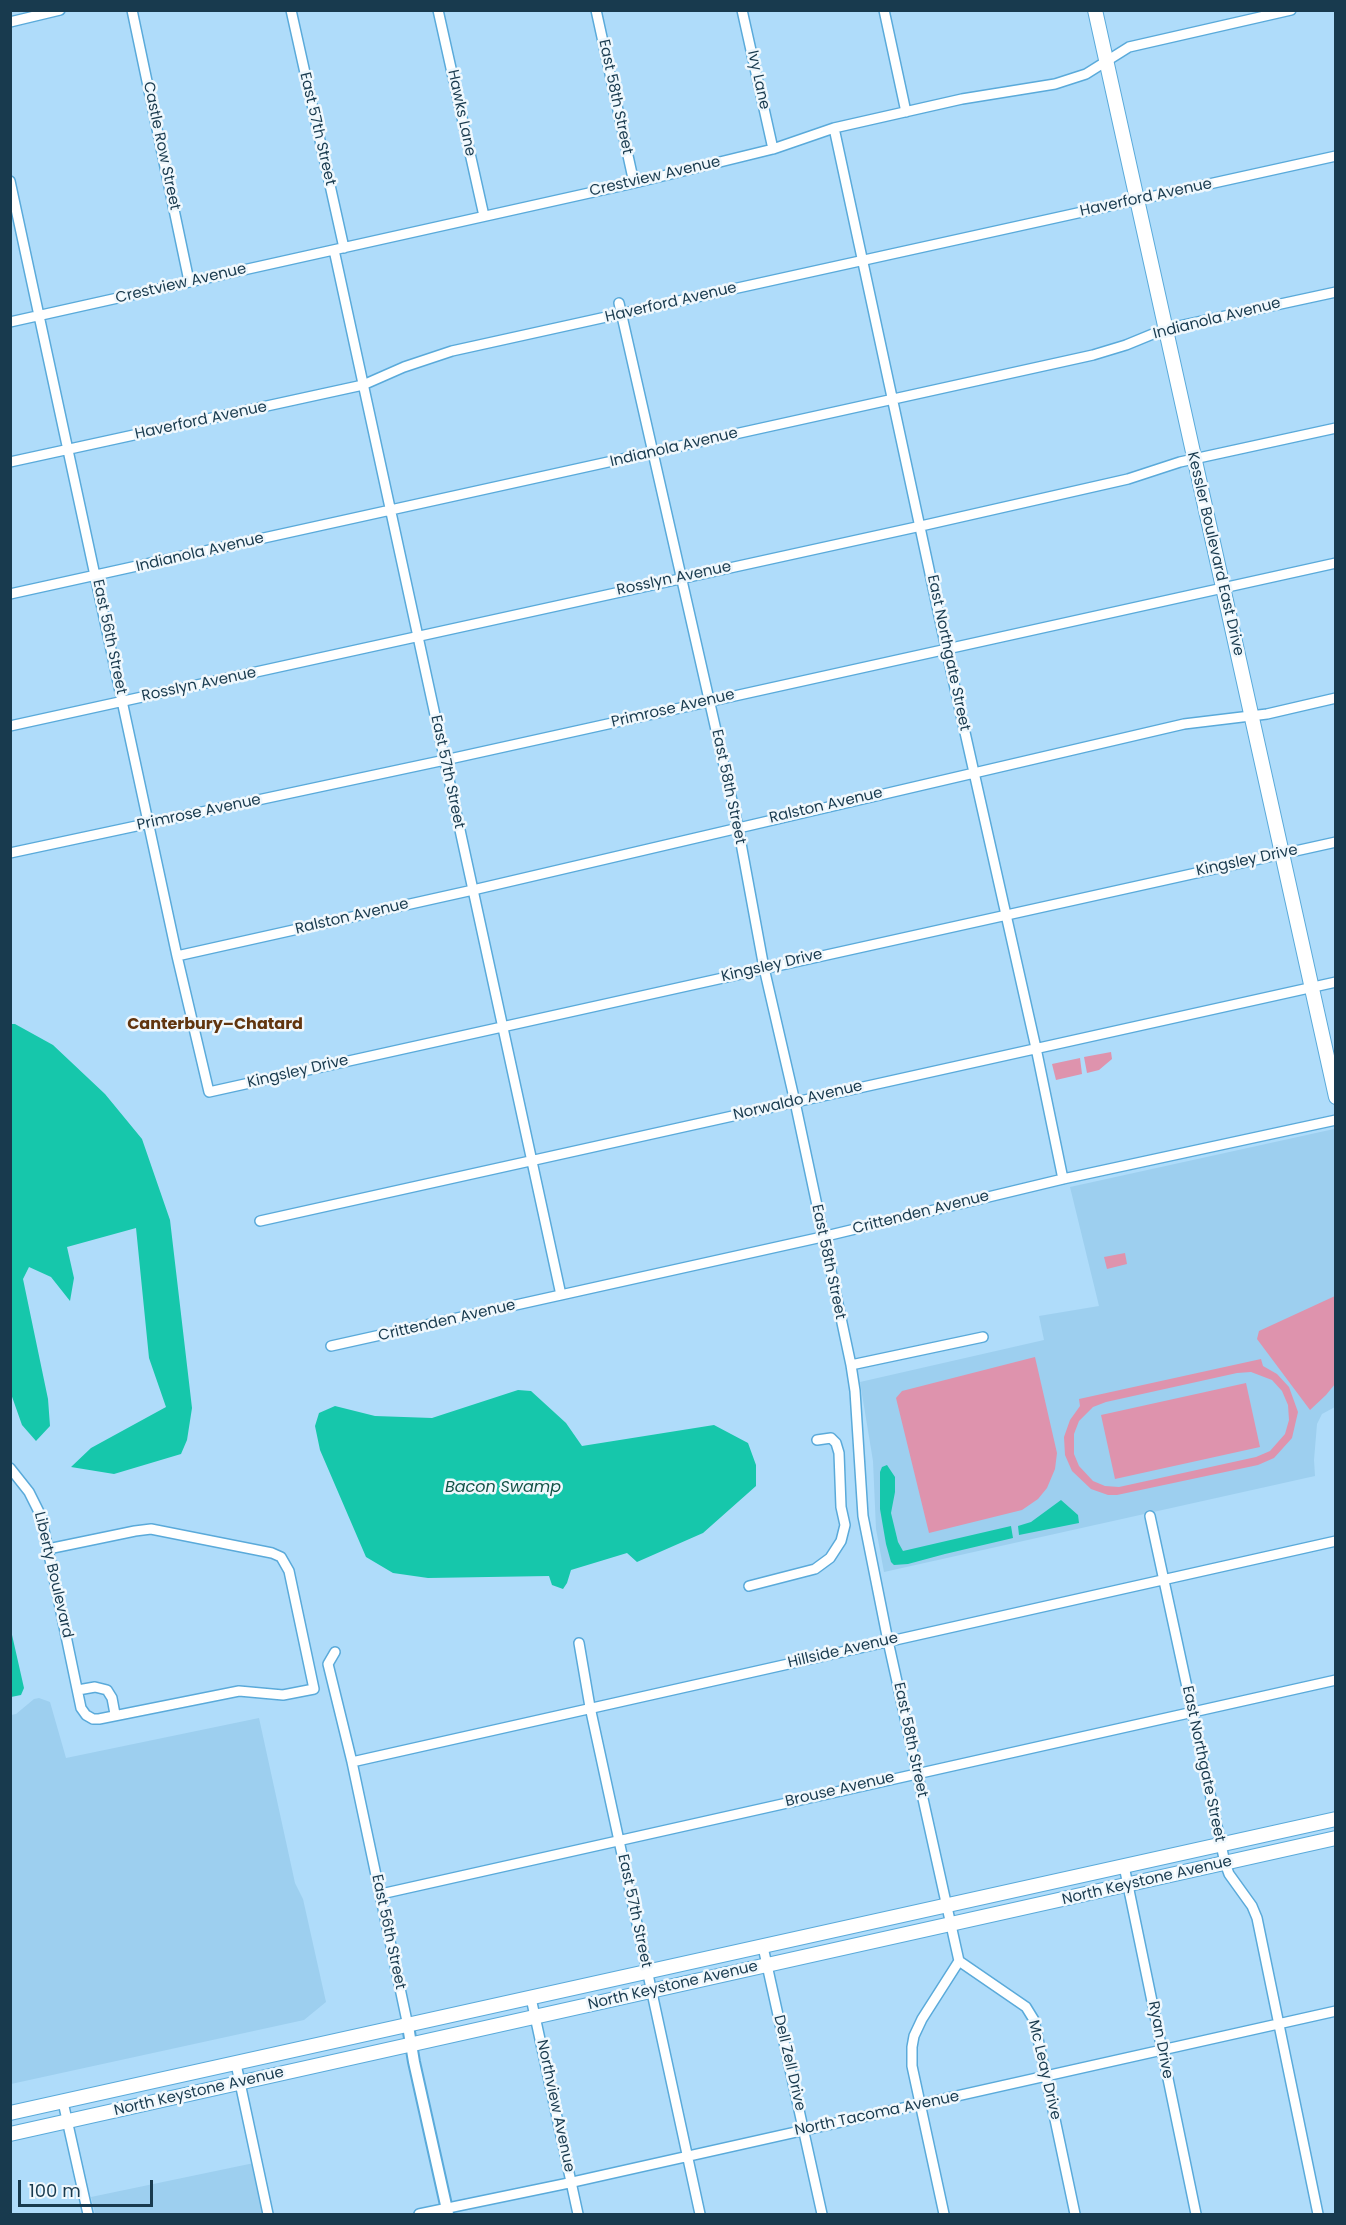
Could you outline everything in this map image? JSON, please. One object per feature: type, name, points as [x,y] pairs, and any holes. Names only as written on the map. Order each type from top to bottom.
[{"type":"main road","name":"Kessler Boulevard East Drive","points":[[1095,10],[1335,1097]]},
{"type":"main road","name":"North Keystone Avenue","points":[[10,2113],[1335,1819]]},
{"type":"main road","name":"North Keystone Avenue","points":[[10,2134],[1335,1838]]},
{"type":"street","points":[[10,22],[60,10]]},
{"type":"street","name":"Castle Row Street","points":[[132,10],[189,281]]},
{"type":"street","name":"East 57th Street","points":[[291,10],[344,248]]},
{"type":"street","name":"Hawks Lane","points":[[438,10],[484,216]]},
{"type":"street","name":"East 58th Street","points":[[596,10],[634,183]]},
{"type":"street","name":"Ivy Lane","points":[[742,10],[773,149]]},
{"type":"street","points":[[884,10],[906,112]]},
{"type":"street","name":"Crestview Avenue","points":[[10,322],[634,183],[773,149],[834,128],[973,97],[1062,82],[1086,74],[1132,46],[1292,10]]},
{"type":"street","name":"East Northgate Street","points":[[834,128],[1063,1179]]},
{"type":"street","name":"Haverford Avenue","points":[[10,462],[363,385],[404,367],[452,351],[1335,156]]},
{"type":"street","name":"East 56th Street","points":[[10,181],[177,956],[209,1092]]},
{"type":"street","name":"East 57th Street","points":[[334,250],[561,1295]]},
{"type":"street","name":"Indianola Avenue","points":[[10,594],[1097,354],[1165,329],[1335,292]]},
{"type":"street","name":"East 58th Street","points":[[619,303],[738,827],[764,968],[851,1365],[855,1391],[863,1516],[888,1641],[959,1961]]},
{"type":"street","name":"Rosslyn Avenue","points":[[10,726],[921,526],[1128,479],[1194,459],[1335,428]]},
{"type":"street","name":"Primrose Avenue","points":[[10,853],[445,760],[1335,562]]},
{"type":"street","name":"Ralston Avenue","points":[[177,956],[473,890],[974,771],[1184,724],[1251,716],[1335,698]]},
{"type":"street","name":"Kingsley Drive","points":[[209,1092],[1335,842]]},
{"type":"street","name":"Norwaldo Avenue","points":[[260,1221],[1335,982]]},
{"type":"street","name":"Crittenden Avenue","points":[[331,1346],[822,1237],[1063,1179],[1335,1120]]},
{"type":"street","points":[[851,1365],[983,1337]]},
{"type":"street","points":[[749,1586],[804,1573],[821,1566],[830,1558],[841,1541],[845,1528],[841,1510],[838,1449],[831,1438],[817,1440]]},
{"type":"street","name":"Liberty Boulevard","points":[[10,1468],[36,1503],[44,1524],[48,1549],[81,1708],[89,1717],[99,1719],[239,1691],[282,1695],[314,1689],[289,1571],[281,1557],[272,1553],[151,1529],[48,1549]]},
{"type":"street","points":[[843,1519],[863,1516]]},
{"type":"street","name":"East Northgate Street","points":[[1150,1516],[1225,1863],[1229,1874],[1256,1914],[1318,2214]]},
{"type":"street","name":"Hillside Avenue","points":[[352,1762],[1335,1541]]},
{"type":"street","name":"East 57th Street","points":[[579,1643],[590,1707],[700,2214]]},
{"type":"street","name":"East 56th Street","points":[[335,1652],[328,1664],[381,1894],[410,2045],[447,2212]]},
{"type":"street","name":"Brouse Avenue","points":[[381,1894],[1335,1680]]},
{"type":"street","points":[[78,1690],[98,1687],[107,1690],[115,1714]]},
{"type":"street","name":"Ryan Drive","points":[[1124,1866],[1196,2214]]},
{"type":"street","name":"Dell Zell Drive","points":[[763,1947],[822,2214]]},
{"type":"street","points":[[944,2214],[912,2066],[912,2047],[914,2036],[922,2019],[959,1961]]},
{"type":"street","name":"Mc Leay Drive","points":[[959,1961],[1022,2004],[1035,2020],[1075,2214]]},
{"type":"street","name":"Northview Avenue","points":[[531,1998],[578,2214]]},
{"type":"street","name":"North Tacoma Avenue","points":[[419,2214],[447,2212],[1335,2011]]},
{"type":"street","points":[[236,2064],[268,2214]]},
{"type":"street","points":[[63,2102],[88,2214]]},
{"type":"shaded area","points":[[1111,1052],[1112,1059],[1099,1070],[1087,1073],[1084,1057]]},
{"type":"shaded area","points":[[1080,1058],[1082,1074],[1056,1080],[1052,1064]]},
{"type":"shaded area","points":[[1334,1129],[1335,1407],[1322,1414],[1317,1424],[1315,1476],[884,1572],[876,1529],[873,1461],[860,1382],[1044,1340],[1039,1316],[1099,1306],[1070,1187]]},
{"type":"shaded area","points":[[1125,1253],[1127,1264],[1107,1269],[1104,1257]]},
{"type":"shaded area","points":[[1335,1296],[1335,1384],[1310,1410],[1257,1339],[1259,1331]]},
{"type":"shaded area","points":[[1035,1357],[1057,1453],[1055,1469],[1047,1488],[1038,1499],[1022,1510],[929,1533],[896,1398],[902,1391]]},
{"type":"shaded area","points":[[1261,1359],[1263,1366],[1277,1374],[1289,1387],[1298,1412],[1292,1438],[1274,1458],[1258,1465],[1108,1495],[1091,1489],[1072,1471],[1065,1455],[1064,1437],[1070,1420],[1080,1406],[1079,1399]],"holes":[[[1251,1372],[1272,1380],[1282,1391],[1288,1405],[1289,1420],[1285,1434],[1270,1451],[1256,1457],[1119,1487],[1105,1486],[1093,1481],[1079,1466],[1074,1454],[1074,1434],[1079,1421],[1093,1407],[1106,1402],[1237,1373]]]},
{"type":"shaded area","points":[[1246,1383],[1260,1447],[1115,1479],[1101,1415]]},
{"type":"shaded area","points":[[39,1698],[50,1702],[66,1758],[259,1718],[295,1883],[303,1899],[326,2002],[304,2020],[11,2084],[11,1715]]},
{"type":"shaded area","points":[[254,2163],[265,2214],[95,2214],[91,2197]]},
{"type":"water","points":[[10,1024],[15,1024],[53,1045],[105,1094],[142,1139],[170,1220],[192,1408],[187,1440],[181,1454],[114,1474],[71,1467],[91,1448],[166,1407],[149,1358],[136,1228],[67,1247],[74,1278],[70,1301],[51,1277],[29,1267],[23,1279],[48,1399],[50,1426],[36,1441],[22,1425],[10,1391]]},
{"type":"water","name":"Bacon Swamp","points":[[518,1390],[531,1391],[566,1423],[582,1446],[714,1425],[748,1443],[756,1465],[756,1486],[703,1533],[637,1562],[627,1553],[571,1570],[563,1589],[552,1585],[549,1576],[428,1578],[393,1573],[366,1557],[320,1450],[315,1426],[319,1413],[335,1406],[375,1416],[432,1418]]},
{"type":"water","points":[[887,1465],[895,1477],[891,1513],[898,1542],[903,1551],[1011,1526],[1013,1538],[908,1564],[894,1565],[886,1544],[880,1509],[880,1472],[882,1467]]},
{"type":"water","points":[[1061,1500],[1078,1515],[1079,1523],[1019,1535],[1018,1526],[1031,1522]]},
{"type":"water","points":[[10,1626],[24,1688],[21,1695],[11,1697]]},
{"type":"district","name":"Canterbury–Chatard","points":[[215,1025]]}]
